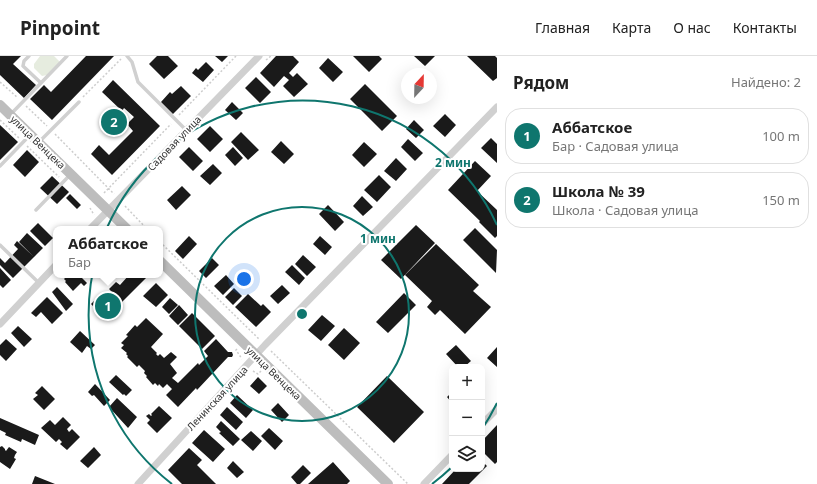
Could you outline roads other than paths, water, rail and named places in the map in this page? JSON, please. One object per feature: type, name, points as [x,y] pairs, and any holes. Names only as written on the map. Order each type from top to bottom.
[{"type":"street","name":"Садовая улица","points":[[93,226],[259,56]]},
{"type":"street","name":"улица Венцека","points":[[0,105],[30,134],[67,178],[108,210],[124,226]]},
{"type":"street","name":"Ленинская улица","points":[[138,484],[265,345],[497,107]]},
{"type":"street","name":"улица Венцека","points":[[163,264],[388,484]]},
{"type":"street","points":[[1,320],[53,268]]},
{"type":"street","points":[[485,421],[497,409]]},
{"type":"street","points":[[424,484],[449,458]]},
{"type":"lane","points":[[29,56],[24,61],[23,66],[41,83]]},
{"type":"lane","points":[[10,115],[67,56]]},
{"type":"lane","points":[[127,56],[132,62],[138,82],[186,130]]},
{"type":"lane","points":[[38,143],[79,102]]},
{"type":"lane","points":[[0,166],[30,134]]},
{"type":"lane","points":[[36,210],[67,178]]},
{"type":"lane","points":[[0,245],[39,283]]},
{"type":"place","name":"Школа № 39","points":[[114,122]]},
{"type":"place","name":"Аббатское","points":[[108,306]]}]
